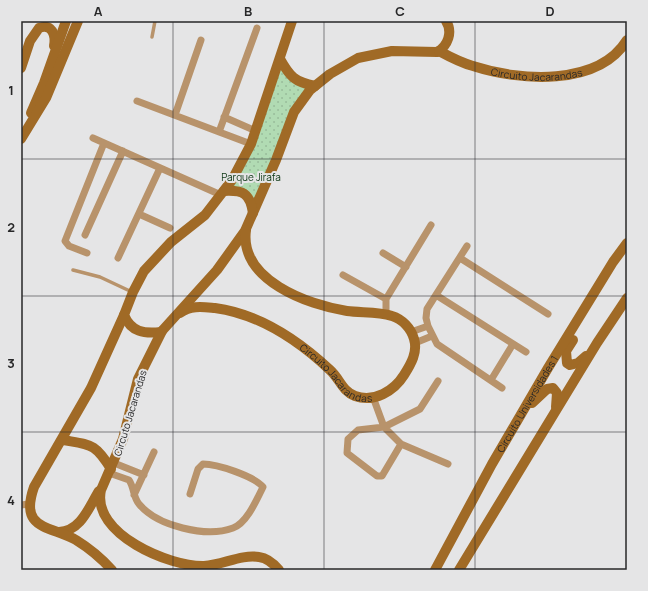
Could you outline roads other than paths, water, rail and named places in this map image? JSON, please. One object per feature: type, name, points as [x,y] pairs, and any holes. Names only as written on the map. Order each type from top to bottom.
[{"type":"street","points":[[21,58],[33,21]]},
{"type":"street","points":[[21,133],[44,83],[66,21]]},
{"type":"street","points":[[21,139],[46,98],[78,21]]},
{"type":"street","points":[[112,570],[81,543],[67,535],[55,532],[39,524],[25,505],[34,487],[63,440],[100,369],[133,292],[144,271],[156,257],[205,215],[223,193],[251,144],[292,21]]},
{"type":"street","points":[[288,35],[300,21]]},
{"type":"street","points":[[439,51],[447,43],[449,26],[446,21]]},
{"type":"street","points":[[21,68],[36,30],[42,27],[49,28],[54,33],[55,40],[44,83]]},
{"type":"street","points":[[219,132],[257,28]]},
{"type":"street","points":[[175,115],[201,40]]},
{"type":"street","name":"Circuito Jacarandas","points":[[246,227],[254,213],[294,112],[315,86],[342,66],[358,58],[392,51],[430,53],[439,51],[473,66],[496,72],[537,76],[565,76],[601,64],[623,46],[627,40]]},
{"type":"street","points":[[280,60],[290,76],[305,84],[315,86]]},
{"type":"street","points":[[137,100],[251,144]]},
{"type":"street","points":[[224,118],[256,130]]},
{"type":"street","points":[[93,138],[160,168],[223,193],[238,190],[245,194],[251,201],[254,213]]},
{"type":"street","points":[[87,253],[69,246],[65,241],[104,143]]},
{"type":"street","points":[[85,235],[122,151]]},
{"type":"street","points":[[118,258],[160,168]]},
{"type":"street","points":[[138,214],[170,228]]},
{"type":"street","points":[[386,314],[386,299],[431,225]]},
{"type":"street","points":[[246,227],[245,242],[250,258],[279,287],[305,300],[323,306],[361,313],[386,314],[400,320],[411,332],[415,343],[432,336]]},
{"type":"street","name":"Circuto Jacarandas","points":[[246,227],[217,270],[162,331],[138,379],[123,439],[112,468],[103,485],[100,498],[102,511],[125,537],[142,549],[168,560],[199,566],[213,565],[249,557],[258,557],[269,560],[279,570]]},
{"type":"street","name":"Circuito Universidades 1","points":[[435,570],[523,411],[613,262],[627,243]]},
{"type":"street","points":[[467,246],[427,309],[426,318],[432,336],[437,344],[502,388]]},
{"type":"street","points":[[383,253],[406,267]]},
{"type":"street","points":[[460,258],[548,314]]},
{"type":"street","points":[[597,343],[578,363],[570,365],[567,363],[566,351],[610,276],[613,262]]},
{"type":"street","points":[[343,275],[386,299]]},
{"type":"street","points":[[436,295],[526,352]]},
{"type":"street","points":[[459,570],[597,343],[627,298]]},
{"type":"street","name":"Circuito Jacarandas","points":[[177,315],[191,308],[204,307],[233,311],[267,324],[288,336],[330,370],[342,388],[360,397],[374,397],[390,390],[403,377],[414,357],[415,343]]},
{"type":"street","points":[[124,315],[126,321],[134,329],[146,333],[162,331]]},
{"type":"street","points":[[411,332],[428,326]]},
{"type":"street","points":[[491,380],[513,344]]},
{"type":"street","points":[[401,444],[382,476],[377,476],[347,453],[348,439],[358,430],[384,427],[420,409],[438,381]]},
{"type":"street","points":[[523,411],[547,388],[553,388],[557,393],[558,400],[547,426]]},
{"type":"street","points":[[374,397],[384,427],[401,444],[448,464]]},
{"type":"street","points":[[63,440],[83,443],[95,447],[104,456],[112,468],[129,480],[138,504],[147,513],[172,526],[211,532],[234,528],[250,512],[263,487],[258,481],[250,477],[203,464],[198,469],[190,494]]},
{"type":"street","points":[[134,495],[154,452]]},
{"type":"street","points":[[112,468],[144,475]]},
{"type":"street","points":[[55,532],[68,531],[73,528],[87,512],[103,485]]},
{"type":"lane","points":[[152,36],[155,21]]},
{"type":"lane","points":[[73,270],[100,277],[133,292]]},
{"type":"park label","name":"Parque Jirafa","points":[[251,177]]}]
